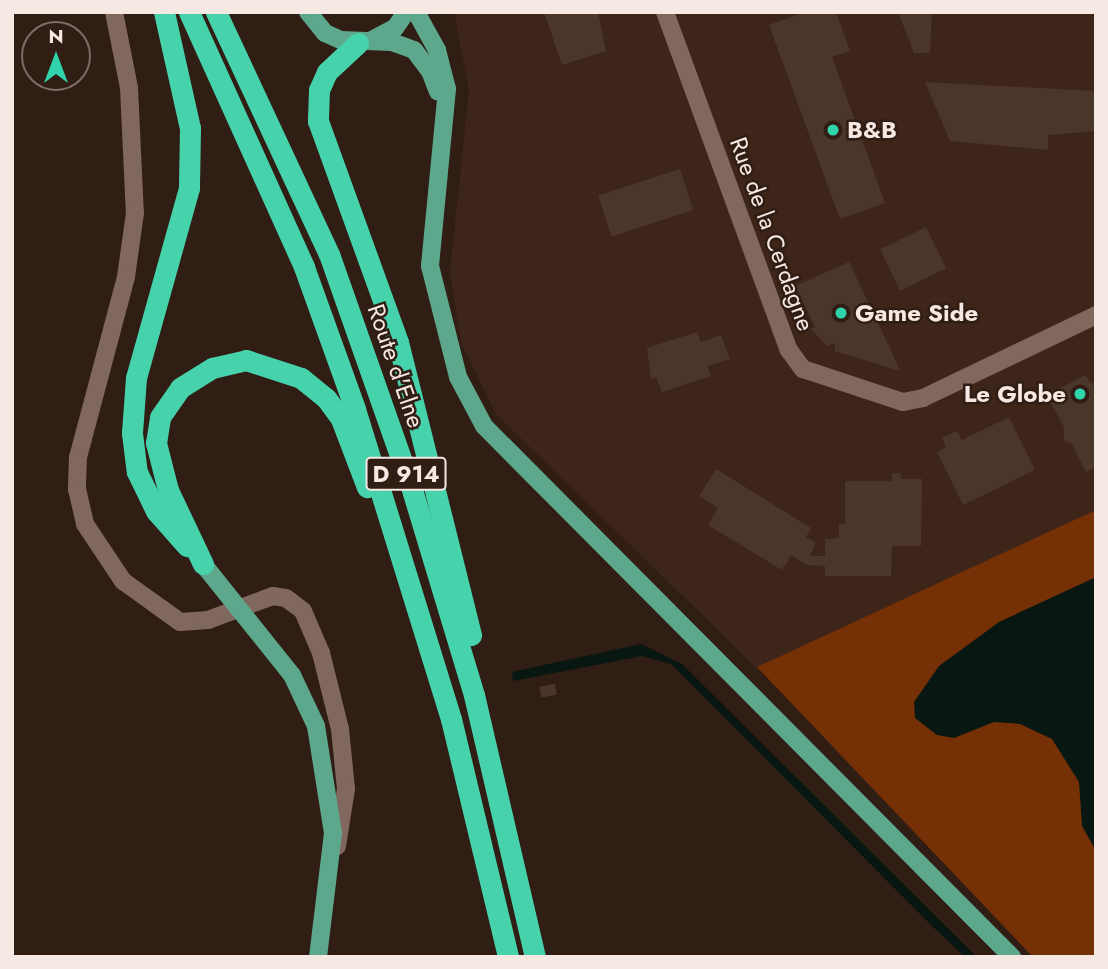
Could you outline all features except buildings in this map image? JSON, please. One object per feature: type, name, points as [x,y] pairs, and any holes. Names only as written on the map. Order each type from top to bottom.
[{"type":"highway","points":[[164,12],[190,128],[189,188],[136,378],[132,433],[137,472],[156,511],[203,564]]},
{"type":"highway","name":"D 914","points":[[189,12],[304,267],[360,422],[451,719],[508,957]]},
{"type":"highway","name":"Route d'Elne","points":[[216,12],[329,254],[413,492],[474,695],[535,957]]},
{"type":"highway","points":[[363,42],[327,72],[319,90],[318,121],[398,342],[463,598],[520,892]]},
{"type":"highway","points":[[203,564],[168,490],[156,443],[160,417],[180,388],[212,368],[246,360],[277,367],[326,398],[341,419],[363,477],[438,720],[497,957]]},
{"type":"main road","points":[[308,12],[325,33],[363,42],[392,42],[414,50],[434,80],[445,130]]},
{"type":"main road","points":[[363,42],[395,27],[406,12]]},
{"type":"main road","points":[[416,12],[438,50],[447,89],[430,266],[441,326],[458,377],[484,426],[1012,957]]},
{"type":"main road","points":[[203,564],[292,675],[316,726],[330,802],[330,883],[318,957]]},
{"type":"street","points":[[114,12],[129,88],[135,213],[126,277],[82,428],[77,489],[85,524],[123,581],[186,624],[260,597],[286,598],[303,611],[321,653],[340,729],[346,789],[330,883]]},
{"type":"street","name":"Rue de la Cerdagne","points":[[665,12],[789,350],[803,369],[903,402],[923,398],[1096,315]]},
{"type":"shaded area","points":[[454,12],[1096,12],[1096,957],[1053,957],[496,414],[461,343],[450,272],[469,89]]},
{"type":"shaded area","points":[[1096,510],[1096,957],[1033,957],[757,667]]},
{"type":"shaded area","points":[[1096,577],[1096,851],[1082,826],[1079,782],[1052,739],[1020,724],[994,722],[954,738],[937,735],[915,718],[914,702],[939,666],[999,622]]},
{"type":"shaded area","points":[[641,644],[682,664],[977,957],[965,957],[934,928],[671,664],[642,656],[513,681],[512,672]]},
{"type":"place","name":"B&B","points":[[833,130]]},
{"type":"place","name":"Game Side","points":[[841,313]]},
{"type":"place","name":"Le Globe","points":[[1080,394]]}]
